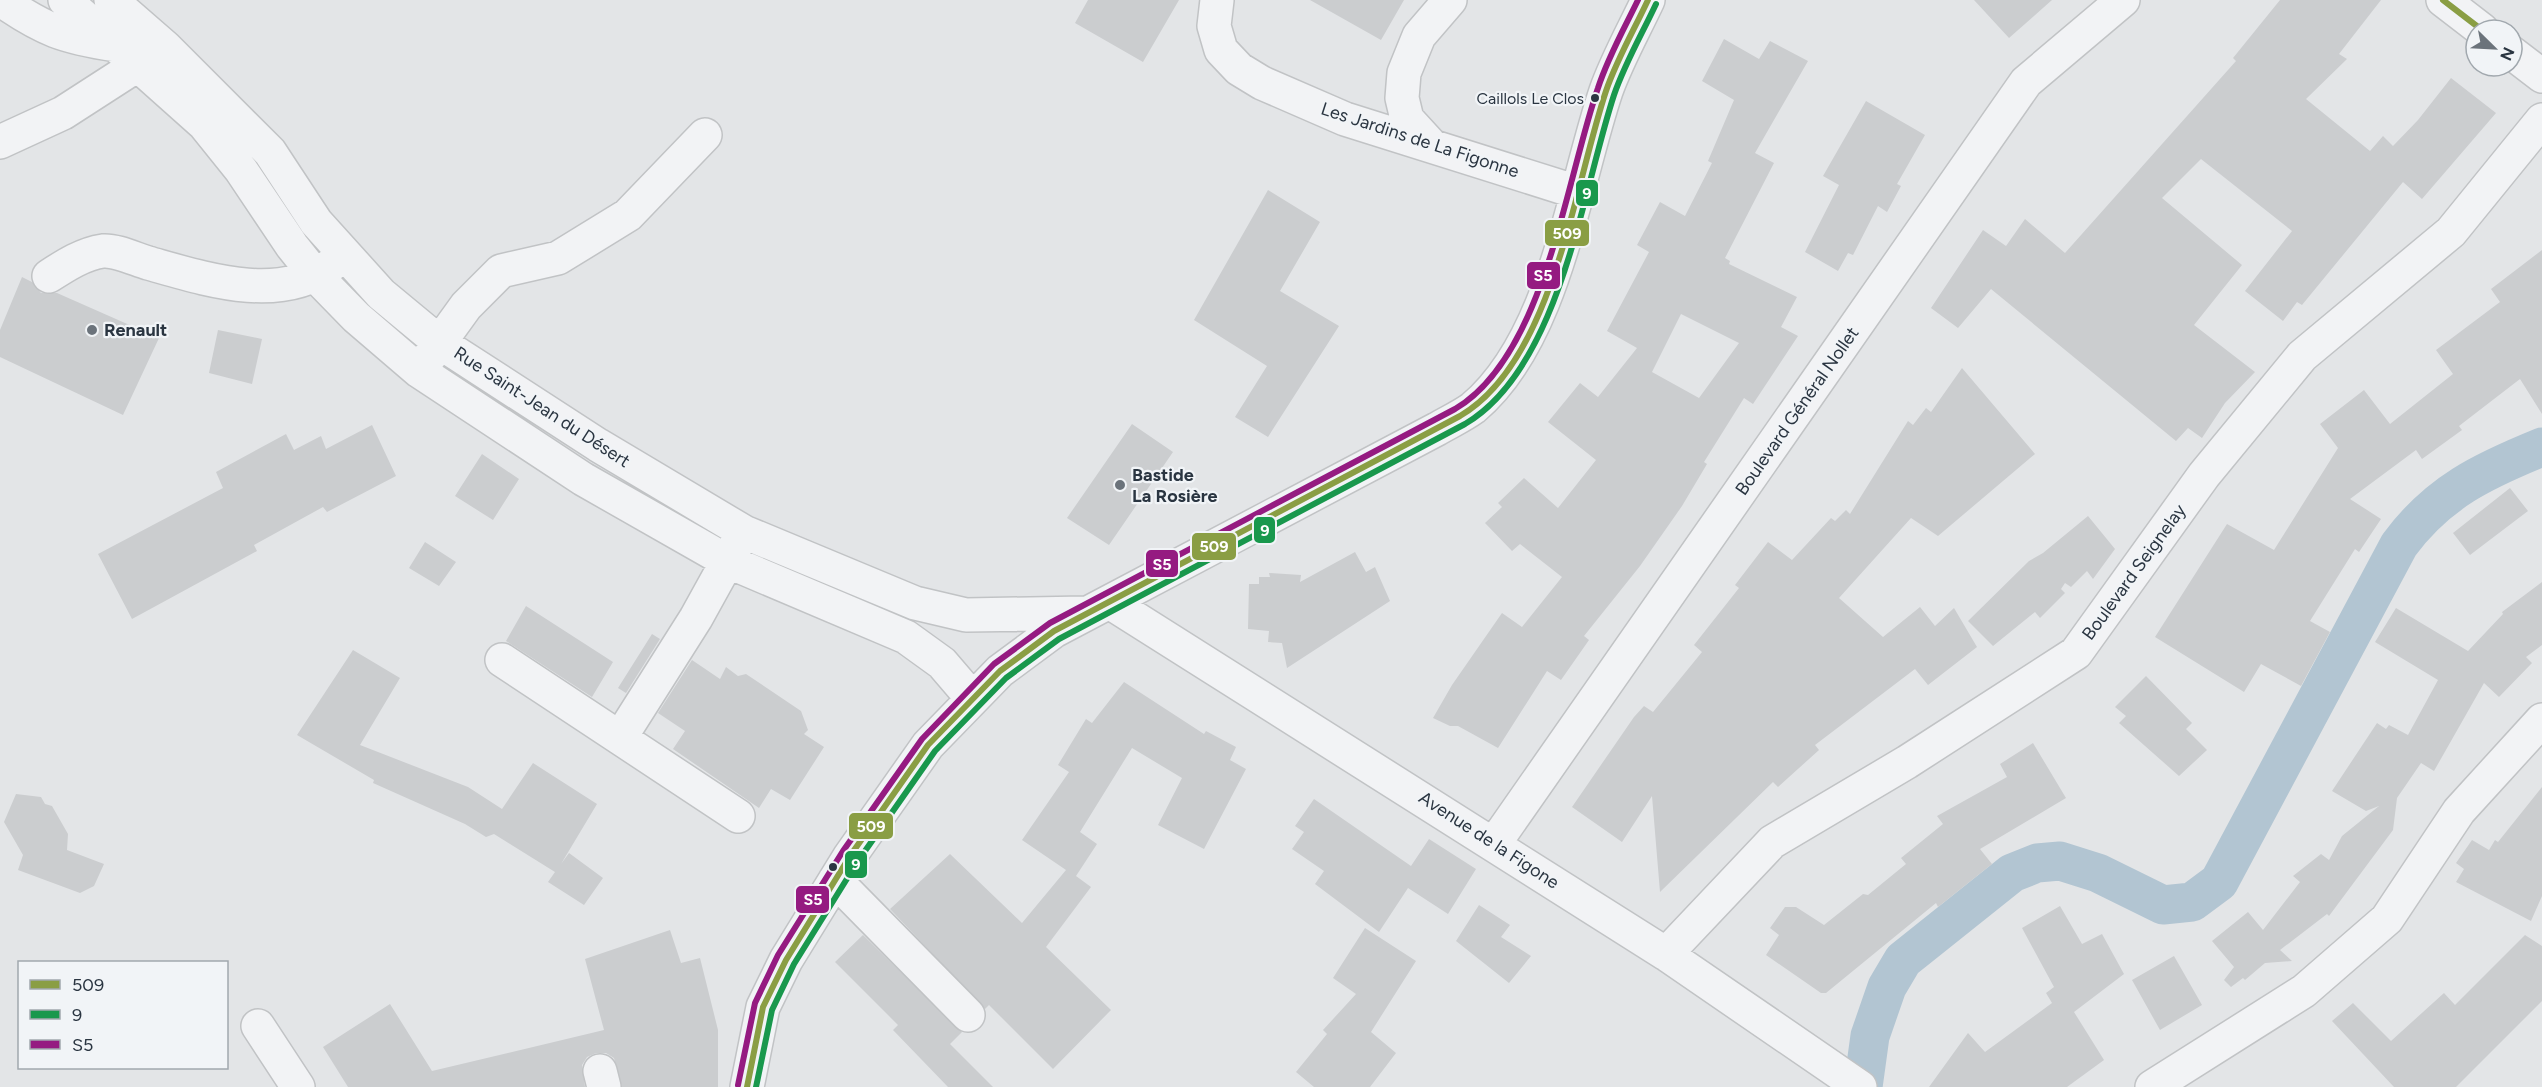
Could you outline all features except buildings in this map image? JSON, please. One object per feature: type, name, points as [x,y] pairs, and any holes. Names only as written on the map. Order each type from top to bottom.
[{"type":"street","points":[[1,0],[37,25],[127,55]]},
{"type":"street","name":"Rue Saint-Jean du Désert","points":[[67,0],[204,124],[241,170],[292,246],[316,276],[356,317],[418,371],[583,479],[727,561],[906,637],[942,663],[972,698]]},
{"type":"street","name":"Rue Saint-Jean du Désert","points":[[111,0],[157,40],[270,152],[316,222],[381,294],[439,342],[598,445],[744,532],[915,603],[966,615],[1100,608]]},
{"type":"street","name":"Les Jardins de La Figonne","points":[[1217,0],[1214,26],[1221,50],[1239,69],[1262,82],[1345,118],[1577,192]]},
{"type":"street","points":[[1429,143],[1407,119],[1402,98],[1404,73],[1419,36],[1450,0]]},
{"type":"street","points":[[747,1087],[763,1007],[786,960],[835,880],[928,745],[1000,671],[1054,631],[1410,445],[1473,408],[1508,369],[1534,321],[1560,251],[1607,90],[1648,0]]},
{"type":"street","name":"Boulevard Général Nollet","points":[[1494,843],[2026,82],[2123,0]]},
{"type":"street","points":[[2443,0],[2466,18]]},
{"type":"street","points":[[0,142],[63,113],[127,55],[157,40]]},
{"type":"street","points":[[2524,62],[2542,76]]},
{"type":"street","name":"Boulevard Seignelay","points":[[1666,954],[1772,842],[1907,762],[2076,653],[2204,475],[2302,356],[2451,232],[2542,120]]},
{"type":"street","points":[[418,371],[466,306],[501,271],[558,258],[628,215],[705,135]]},
{"type":"street","points":[[49,276],[74,259],[105,251],[202,278],[259,287],[316,276],[344,255]]},
{"type":"street","points":[[620,738],[696,618],[744,532]]},
{"type":"street","name":"Avenue de la Figone","points":[[1100,608],[1494,843],[1666,954],[1850,1080]]},
{"type":"street","points":[[502,660],[738,816]]},
{"type":"street","points":[[2152,1087],[2304,992],[2387,920],[2458,811],[2542,720]]},
{"type":"street","points":[[835,880],[968,1015]]},
{"type":"street","points":[[258,1026],[298,1087]]},
{"type":"waterway","points":[[1863,1087],[1870,1036],[1887,987],[1903,960],[2012,873],[2037,863],[2060,861],[2098,873],[2163,905],[2192,902],[2219,882],[2399,545],[2430,511],[2463,485],[2500,465],[2542,447]]},
{"type":"transit line","name":"S5","points":[[738,1085],[755,1003],[778,955],[843,851],[922,739],[994,664],[1050,623],[1455,409],[1486,384],[1511,349],[1531,308],[1548,263],[1598,88],[1611,54],[1638,0]]},
{"type":"transit line","name":"509","points":[[747,1087],[763,1007],[786,960],[850,856],[928,745],[1000,671],[1054,631],[1460,416],[1492,390],[1518,356],[1539,314],[1556,269],[1610,79],[1648,0]]},
{"type":"transit line","name":"509","points":[[2443,0],[2466,18]]},
{"type":"transit line","name":"9","points":[[756,1087],[772,1010],[794,964],[858,861],[935,751],[1006,678],[1059,639],[1465,424],[1497,398],[1524,363],[1545,321],[1578,227],[1618,83],[1656,4]]},
{"type":"place","name":"Caillols Le Clos","points":[[1595,98]]},
{"type":"place","name":"Renault","points":[[92,330]]},
{"type":"place","name":"Bastide La Rosière","points":[[1120,485]]}]
